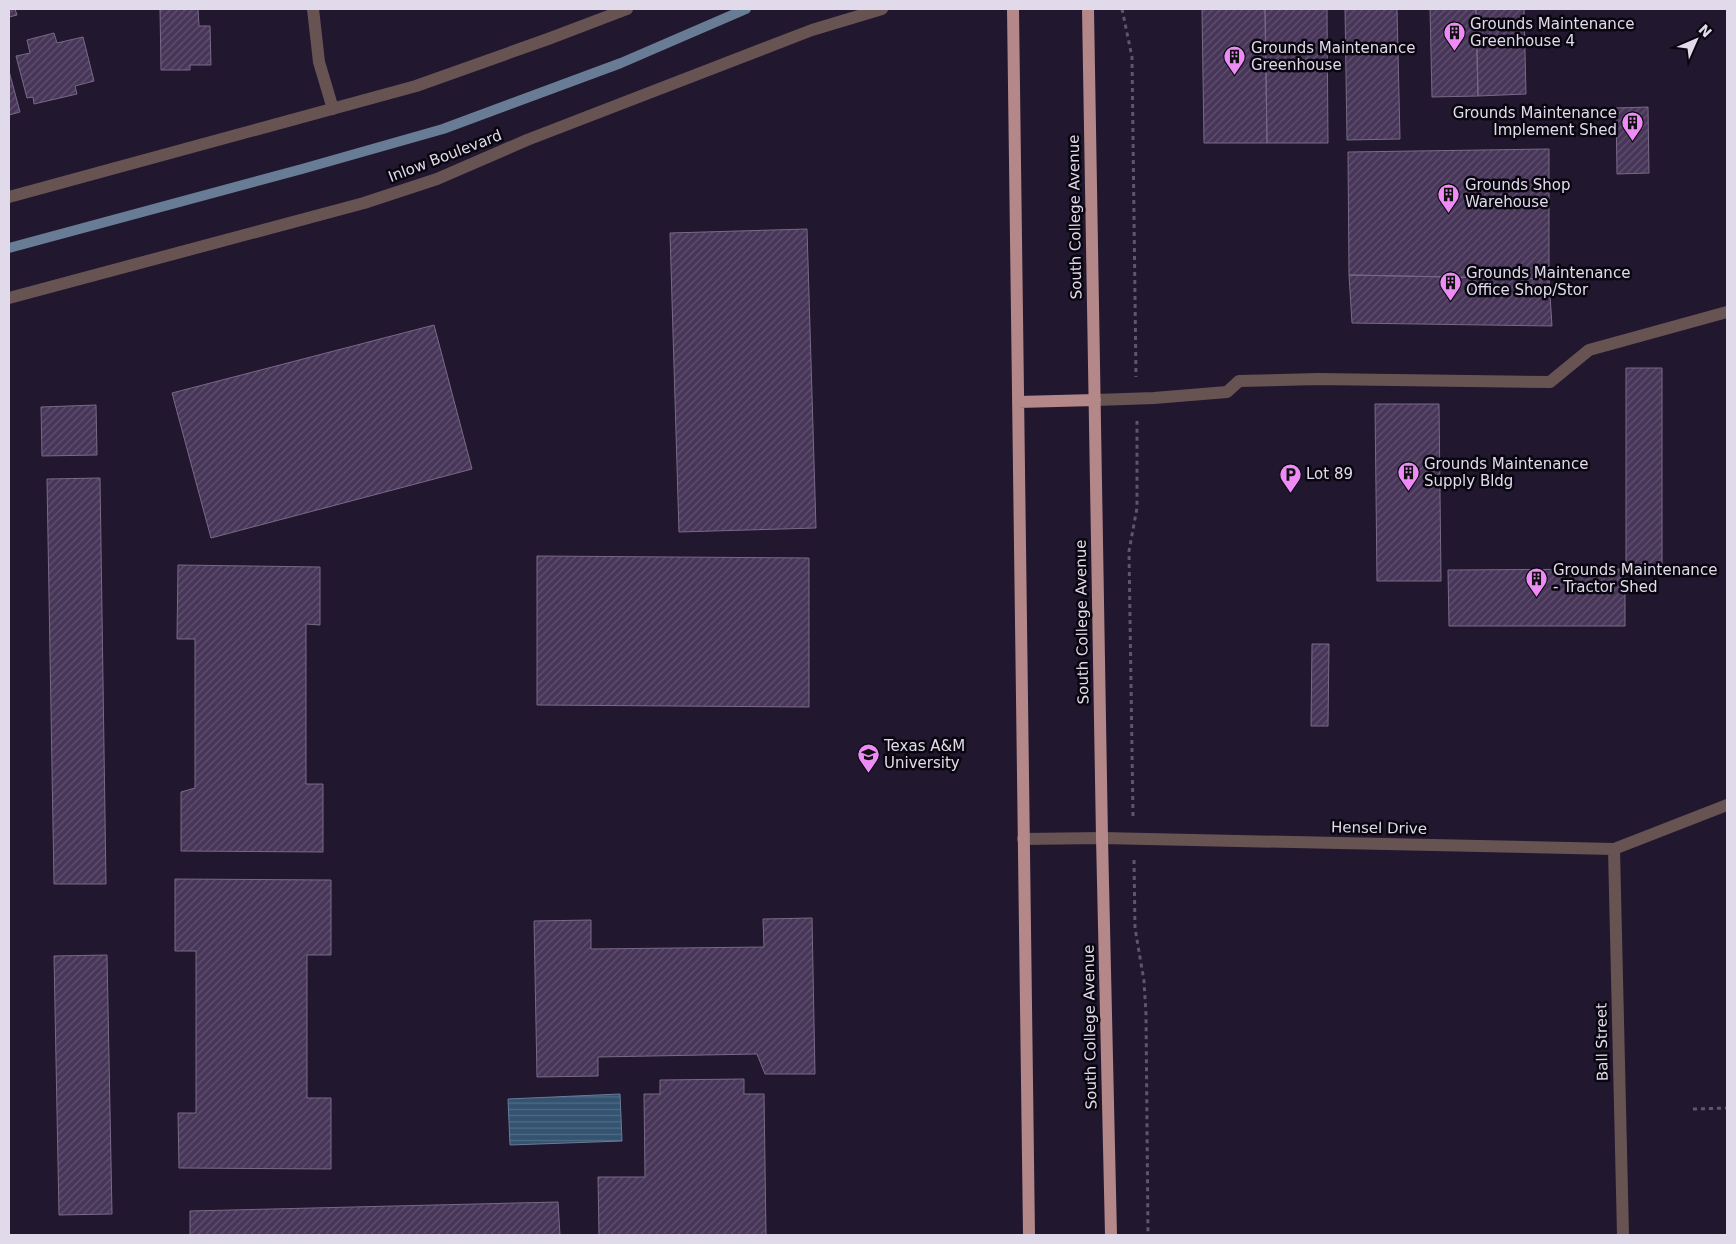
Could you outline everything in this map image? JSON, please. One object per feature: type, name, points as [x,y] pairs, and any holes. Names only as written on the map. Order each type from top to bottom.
[{"type":"main road","points":[[1013,9],[1029,1235]]},
{"type":"main road","name":"South College Avenue","points":[[1088,9],[1110,1235]]},
{"type":"main road","points":[[1018,402],[1094,400]]},
{"type":"street","points":[[313,9],[318,62],[333,109]]},
{"type":"street","points":[[9,197],[416,86],[548,40],[626,9]]},
{"type":"street","name":"Inlow Boulevard","points":[[9,298],[364,203],[437,179],[527,140],[812,30],[882,9]]},
{"type":"street","points":[[1094,400],[1154,398],[1227,392],[1239,381],[1318,379],[1550,382],[1589,350],[1727,312]]},
{"type":"street","name":"Hensel Drive","points":[[1023,839],[1102,838],[1614,849],[1727,805]]},
{"type":"street","name":"Ball Street","points":[[1614,849],[1623,1235]]},
{"type":"path","points":[[1122,9],[1132,57],[1136,366]]},
{"type":"path","points":[[1133,774],[1129,551],[1137,508],[1137,437]]},
{"type":"path","points":[[1135,928],[1144,981],[1146,1014],[1148,1235]]},
{"type":"path","points":[[1693,1109],[1727,1108]]},
{"type":"water","points":[[620,1094],[622,1141],[510,1145],[508,1099]]},
{"type":"building","points":[[9,9],[15,9],[17,15],[9,17]]},
{"type":"building","points":[[160,9],[198,9],[199,26],[210,26],[211,65],[190,65],[190,70],[161,70]]},
{"type":"building","name":"Grounds Maintenance Greenhouse","points":[[1202,9],[1265,9],[1267,143],[1204,143]]},
{"type":"building","name":"Grounds Maintenance Greenhouse","points":[[1265,9],[1327,9],[1328,143],[1267,143]]},
{"type":"building","name":"Grounds Maintenance Greenhouse","points":[[1345,9],[1397,9],[1400,139],[1347,140]]},
{"type":"building","name":"Grounds Maintenance Greenhouse 4","points":[[1430,9],[1476,9],[1478,96],[1432,97]]},
{"type":"building","points":[[1476,9],[1524,9],[1526,94],[1478,96]]},
{"type":"building","points":[[54,33],[57,43],[83,37],[94,81],[75,86],[77,94],[34,104],[33,97],[27,98],[16,56],[30,53],[27,40]]},
{"type":"building","points":[[9,71],[20,112],[9,115]]},
{"type":"building","name":"Grounds Maintenance Implement Shed","points":[[1648,107],[1649,173],[1617,174],[1616,108]]},
{"type":"building","name":"Grounds Shop Warehouse","points":[[1549,149],[1549,279],[1349,275],[1348,152]]},
{"type":"building","points":[[807,229],[816,528],[679,532],[670,233]]},
{"type":"building","name":"Grounds Maintenance Office Shop/Stor","points":[[1349,275],[1549,279],[1552,326],[1352,323]]},
{"type":"building","points":[[434,325],[472,469],[211,538],[172,393]]},
{"type":"building","points":[[1626,368],[1662,368],[1662,568],[1626,567]]},
{"type":"building","name":"Grounds Maintenance Supply Bldg","points":[[1375,404],[1439,404],[1441,581],[1377,581]]},
{"type":"building","points":[[96,405],[97,455],[42,456],[41,407]]},
{"type":"building","points":[[100,478],[106,884],[54,884],[47,479]]},
{"type":"building","points":[[537,556],[809,558],[809,707],[537,705]]},
{"type":"building","points":[[178,565],[320,567],[320,625],[306,624],[306,784],[323,784],[323,852],[181,851],[181,792],[195,788],[195,639],[177,639]]},
{"type":"building","name":"Grounds Maintenance - Tractor Shed","points":[[1625,569],[1625,626],[1449,626],[1448,570]]},
{"type":"building","points":[[1312,644],[1329,644],[1328,726],[1311,726]]},
{"type":"building","points":[[175,879],[331,880],[331,955],[307,955],[307,1098],[331,1098],[331,1169],[179,1168],[178,1113],[196,1113],[196,951],[175,951]]},
{"type":"building","points":[[812,918],[815,1074],[765,1074],[757,1054],[598,1057],[598,1076],[537,1077],[534,921],[591,920],[591,949],[764,947],[763,919]]},
{"type":"building","points":[[107,955],[112,1214],[59,1215],[54,956]]},
{"type":"building","points":[[744,1079],[744,1094],[764,1094],[766,1235],[599,1235],[598,1177],[645,1177],[644,1094],[660,1094],[660,1080]]},
{"type":"building","points":[[558,1202],[560,1235],[190,1235],[190,1211]]},
{"type":"waterway","points":[[9,248],[443,129],[621,63],[746,9]]},
{"type":"place","name":"Grounds Maintenance Greenhouse 4","points":[[1454,52]]},
{"type":"place","name":"Grounds Maintenance Greenhouse","points":[[1235,76]]},
{"type":"place","name":"Grounds Maintenance Implement Shed","points":[[1633,141]]},
{"type":"place","name":"Grounds Shop Warehouse","points":[[1449,213]]},
{"type":"place","name":"Grounds Maintenance Office Shop/Stor","points":[[1450,301]]},
{"type":"place","name":"Grounds Maintenance Supply Bldg","points":[[1408,492]]},
{"type":"place","name":"Lot 89","points":[[1290,493]]},
{"type":"place","name":"Grounds Maintenance - Tractor Shed","points":[[1537,598]]},
{"type":"place","name":"Texas A&M University","points":[[868,774]]}]
